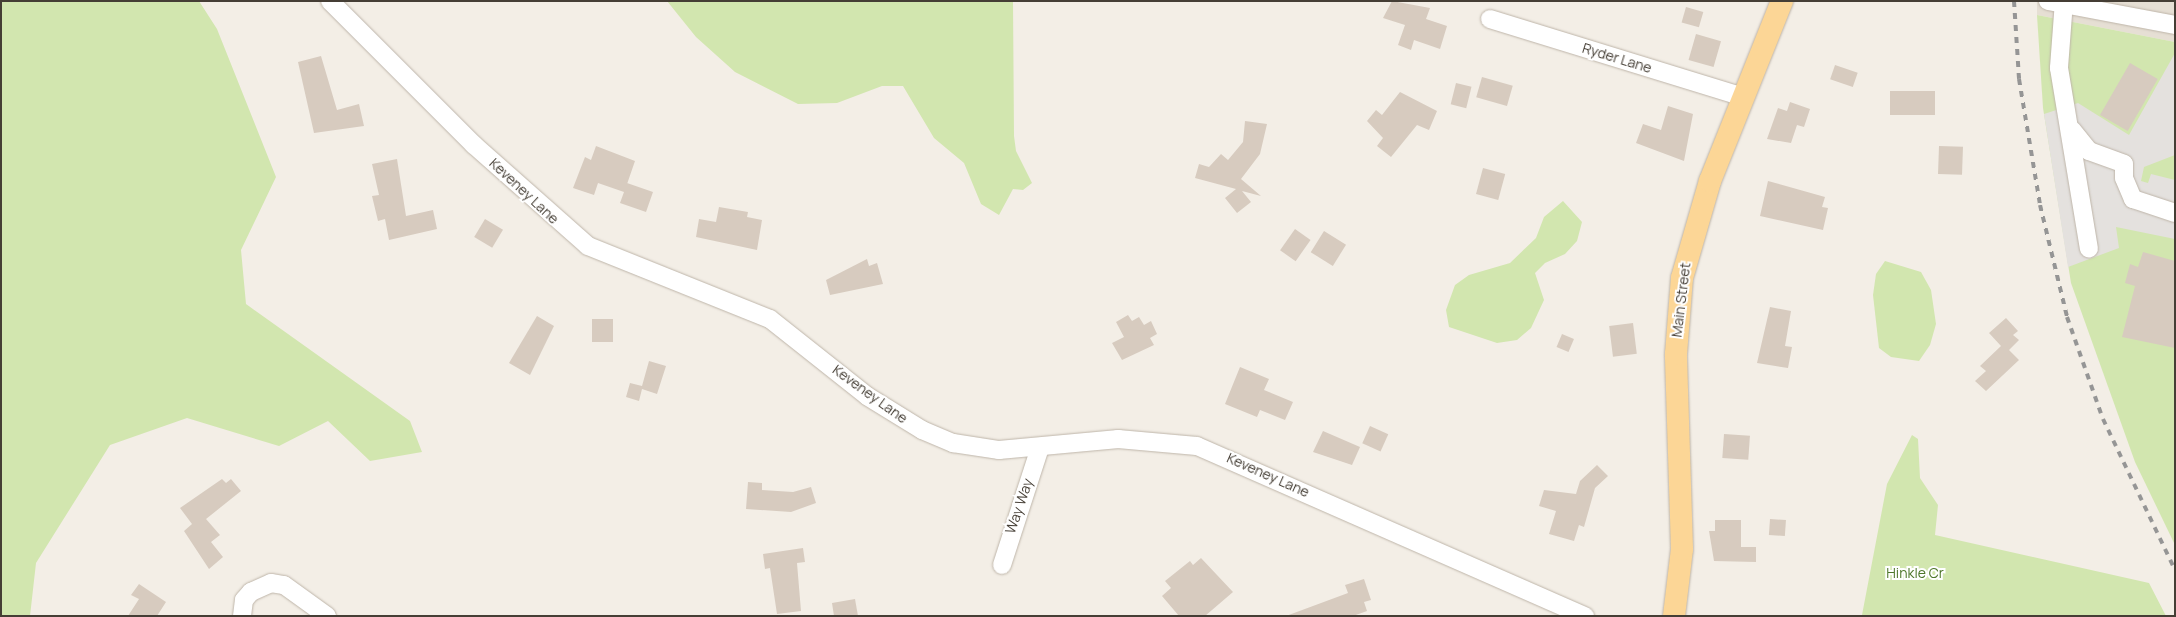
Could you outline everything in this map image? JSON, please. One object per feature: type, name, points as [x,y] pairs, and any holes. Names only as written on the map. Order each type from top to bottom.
[{"type":"main road","name":"Main Street","points":[[1674,616],[1682,549],[1676,321],[1689,248],[1744,97],[1782,1]]},
{"type":"street","name":"Keveney Lane","points":[[330,1],[474,145],[588,246],[770,319],[867,396],[922,430],[972,448],[1040,447],[1118,439],[1197,446],[1585,616]]},
{"type":"street","points":[[2089,249],[2058,53],[2058,2],[2175,24]]},
{"type":"street","name":"Ryder Lane","points":[[1490,19],[1744,97]]},
{"type":"street","points":[[2068,120],[2082,147],[2124,164],[2124,178],[2134,199],[2175,213]]},
{"type":"street","name":"Way Way","points":[[1002,565],[1040,447]]},
{"type":"street","points":[[242,616],[251,592],[271,583],[284,585],[326,616]]},
{"type":"street","points":[[302,616],[326,616]]},
{"type":"shaded area","points":[[2037,1],[2175,1],[2175,42],[2037,15]]},
{"type":"shaded area","points":[[2175,53],[2175,155],[2144,167],[2141,181],[2148,183],[2151,174],[2175,180],[2175,239],[2116,227],[2119,248],[2068,267],[2044,114],[2078,103],[2129,135]]},
{"type":"green space","points":[[1,1],[199,1],[217,29],[276,177],[241,250],[246,304],[410,421],[422,452],[370,461],[328,421],[279,446],[187,418],[110,445],[36,563],[30,616],[1,616]]},
{"type":"green space","points":[[667,1],[1013,1],[1014,136],[1016,151],[1032,183],[1023,190],[1013,189],[999,215],[981,204],[964,163],[934,138],[903,86],[882,86],[837,103],[798,104],[735,72],[696,37]]},
{"type":"green space","points":[[2037,15],[2175,42],[2175,545],[2135,462],[2071,283],[2043,108]]},
{"type":"green space","points":[[1563,201],[1582,222],[1577,241],[1565,254],[1545,263],[1535,273],[1544,300],[1531,328],[1517,340],[1497,343],[1449,327],[1446,310],[1455,285],[1469,275],[1510,263],[1536,238],[1544,217]]},
{"type":"green space","points":[[1885,261],[1921,272],[1931,290],[1936,324],[1930,345],[1919,361],[1891,357],[1879,348],[1873,295],[1876,274]]},
{"type":"green space","name":"Hinkle Cr","points":[[1912,435],[1918,439],[1920,478],[1938,505],[1935,535],[2149,583],[2166,616],[1862,615],[1887,484]]},
{"type":"building","points":[[1392,1],[1430,8],[1426,19],[1447,26],[1440,49],[1414,40],[1411,50],[1398,45],[1405,25],[1383,18]]},
{"type":"building","points":[[1686,7],[1703,12],[1699,27],[1682,22]]},
{"type":"building","points":[[1696,34],[1721,41],[1714,67],[1689,60]]},
{"type":"building","points":[[321,56],[337,110],[359,104],[364,126],[314,133],[298,62]]},
{"type":"building","points":[[2130,63],[2158,79],[2128,131],[2100,115]]},
{"type":"building","points":[[1835,65],[1858,73],[1853,87],[1830,79]]},
{"type":"building","points":[[1482,77],[1513,86],[1507,106],[1476,97]]},
{"type":"building","points":[[1456,83],[1472,87],[1466,108],[1451,104]]},
{"type":"building","points":[[1890,91],[1935,91],[1935,115],[1890,115]]},
{"type":"building","points":[[1400,92],[1437,111],[1429,130],[1417,125],[1391,157],[1377,146],[1383,138],[1367,121],[1376,110],[1382,115]]},
{"type":"building","points":[[1790,102],[1810,109],[1804,127],[1797,125],[1791,143],[1767,139],[1778,108],[1787,111]]},
{"type":"building","points":[[1668,106],[1693,114],[1684,161],[1636,143],[1643,124],[1661,130]]},
{"type":"building","points":[[1245,121],[1267,124],[1260,154],[1241,179],[1261,196],[1242,191],[1251,202],[1237,213],[1225,198],[1236,189],[1195,178],[1199,164],[1209,167],[1221,154],[1228,160],[1243,142]]},
{"type":"building","points":[[596,146],[635,161],[627,183],[653,192],[646,212],[620,203],[624,192],[598,183],[594,195],[573,188],[585,157],[591,160]]},
{"type":"building","points":[[1939,146],[1963,147],[1962,175],[1938,174]]},
{"type":"building","points":[[397,159],[406,216],[433,210],[437,229],[389,240],[385,219],[378,221],[372,196],[379,195],[372,164]]},
{"type":"building","points":[[1483,168],[1505,174],[1498,200],[1476,194]]},
{"type":"building","points":[[1768,181],[1825,197],[1822,207],[1828,208],[1823,230],[1760,216]]},
{"type":"building","points":[[719,207],[748,212],[747,217],[762,220],[757,250],[696,237],[699,219],[716,222]]},
{"type":"building","points":[[485,219],[503,230],[492,248],[474,237]]},
{"type":"building","points":[[1295,229],[1311,240],[1296,261],[1280,250]]},
{"type":"building","points":[[1324,231],[1346,245],[1333,266],[1311,252]]},
{"type":"building","points":[[2143,252],[2175,261],[2175,348],[2122,337],[2135,286],[2125,283],[2130,264],[2138,267]]},
{"type":"building","points":[[867,259],[869,266],[877,263],[883,284],[830,295],[826,280]]},
{"type":"building","points":[[1770,307],[1791,311],[1785,346],[1792,347],[1788,368],[1757,363]]},
{"type":"building","points":[[1128,315],[1132,321],[1139,317],[1144,325],[1151,321],[1157,334],[1150,338],[1154,345],[1122,360],[1112,343],[1124,337],[1116,322]]},
{"type":"building","points":[[537,316],[554,326],[530,375],[509,363]]},
{"type":"building","points":[[2006,318],[2018,331],[2013,335],[2019,340],[2009,350],[2019,360],[1986,391],[1975,381],[1986,371],[1980,366],[2001,346],[1989,333]]},
{"type":"building","points":[[592,319],[613,319],[613,342],[592,342]]},
{"type":"building","points":[[1633,323],[1637,354],[1613,357],[1609,326]]},
{"type":"building","points":[[1562,334],[1574,339],[1568,352],[1557,347]]},
{"type":"building","points":[[649,361],[666,366],[657,394],[642,389],[639,401],[626,397],[630,383],[642,386]]},
{"type":"building","points":[[1240,367],[1269,379],[1264,390],[1293,402],[1285,420],[1260,410],[1257,417],[1225,404]]},
{"type":"building","points":[[1370,426],[1388,434],[1381,451],[1362,443]]},
{"type":"building","points":[[1323,431],[1360,447],[1352,465],[1313,452]]},
{"type":"building","points":[[1724,434],[1750,436],[1748,460],[1722,458]]},
{"type":"building","points":[[1597,465],[1608,476],[1595,488],[1584,527],[1579,525],[1574,541],[1549,534],[1556,511],[1539,506],[1544,490],[1576,494],[1580,481]]},
{"type":"building","points":[[222,479],[226,483],[231,479],[241,491],[206,519],[220,535],[211,542],[223,557],[209,569],[184,531],[192,524],[180,508]]},
{"type":"building","points":[[748,482],[762,483],[762,490],[793,492],[811,487],[816,503],[791,512],[746,509]]},
{"type":"building","points":[[1770,519],[1786,520],[1785,536],[1769,535]]},
{"type":"building","points":[[1715,520],[1741,520],[1741,547],[1756,547],[1756,562],[1714,561],[1709,531],[1715,531]]},
{"type":"building","points":[[803,548],[805,562],[797,563],[801,611],[777,614],[770,568],[765,569],[763,554]]},
{"type":"building","points":[[1201,558],[1233,592],[1205,616],[1179,616],[1162,596],[1171,588],[1165,581],[1190,561],[1193,565]]},
{"type":"building","points":[[1364,579],[1371,600],[1364,602],[1367,611],[1353,616],[1286,616],[1348,593],[1345,585]]},
{"type":"building","points":[[139,584],[166,602],[157,616],[128,616],[139,599],[131,595]]},
{"type":"building","points":[[855,599],[858,616],[834,616],[832,603]]},
{"type":"railway","points":[[2014,1],[2019,79],[2040,205],[2067,317],[2103,419],[2175,570]]}]
